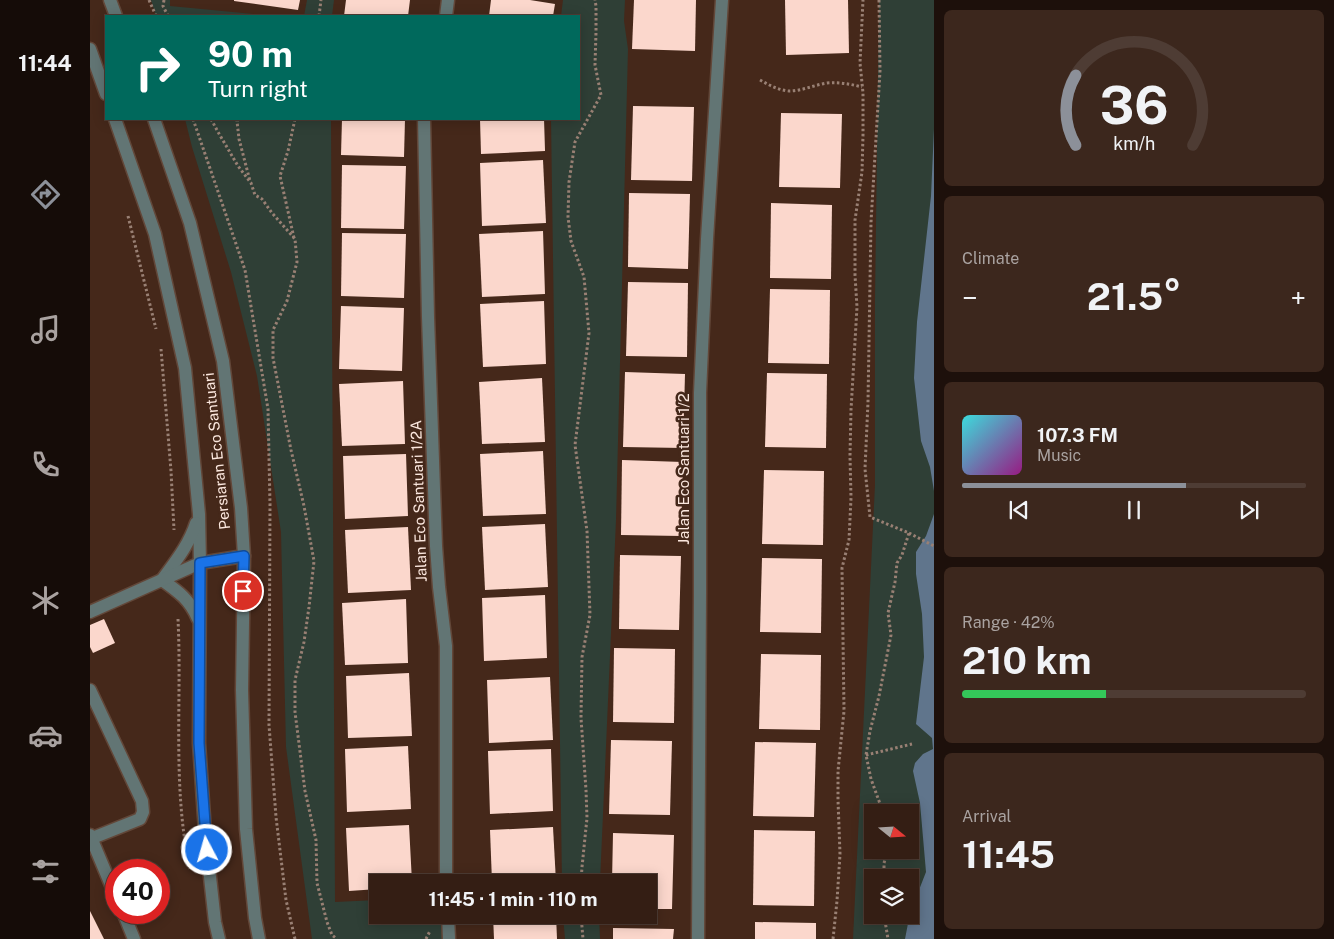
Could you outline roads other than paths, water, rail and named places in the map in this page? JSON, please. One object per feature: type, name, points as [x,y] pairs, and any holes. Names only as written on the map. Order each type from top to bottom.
[{"type":"street","points":[[110,0],[116,15]]},
{"type":"street","points":[[446,15],[448,0]]},
{"type":"street","name":"Jalan Eco Santuari 1/2","points":[[698,939],[700,393],[707,239],[722,0]]},
{"type":"street","points":[[90,49],[105,91]]},
{"type":"street","name":"Persiaran Eco Santuari","points":[[115,120],[155,234],[185,368],[199,514],[199,743],[205,832],[215,922],[219,939]]},
{"type":"street","name":"Persiaran Eco Santuari","points":[[154,120],[190,224],[223,360],[241,508],[244,556],[242,690],[246,829],[255,918],[259,939]]},
{"type":"street","name":"Jalan Eco Santuari 1/2A","points":[[424,120],[428,317],[436,546],[446,646],[446,874]]},
{"type":"street","points":[[162,580],[190,540],[199,514]]},
{"type":"street","points":[[90,612],[200,563],[244,556]]},
{"type":"street","points":[[162,580],[189,602],[199,621]]},
{"type":"street","points":[[90,690],[142,802],[143,812],[140,819],[90,837],[105,872]]},
{"type":"street","points":[[128,924],[134,939]]},
{"type":"street","points":[[448,924],[449,939]]},
{"type":"water","points":[[934,129],[934,491],[930,467],[921,441],[914,378],[917,322],[931,196]]},
{"type":"water","points":[[934,514],[934,939],[905,939],[908,924],[919,924],[919,890],[926,872],[920,803],[913,771],[915,763],[923,754],[933,749],[932,738],[916,724],[924,657],[922,614],[916,574],[916,552],[926,536]]}]
